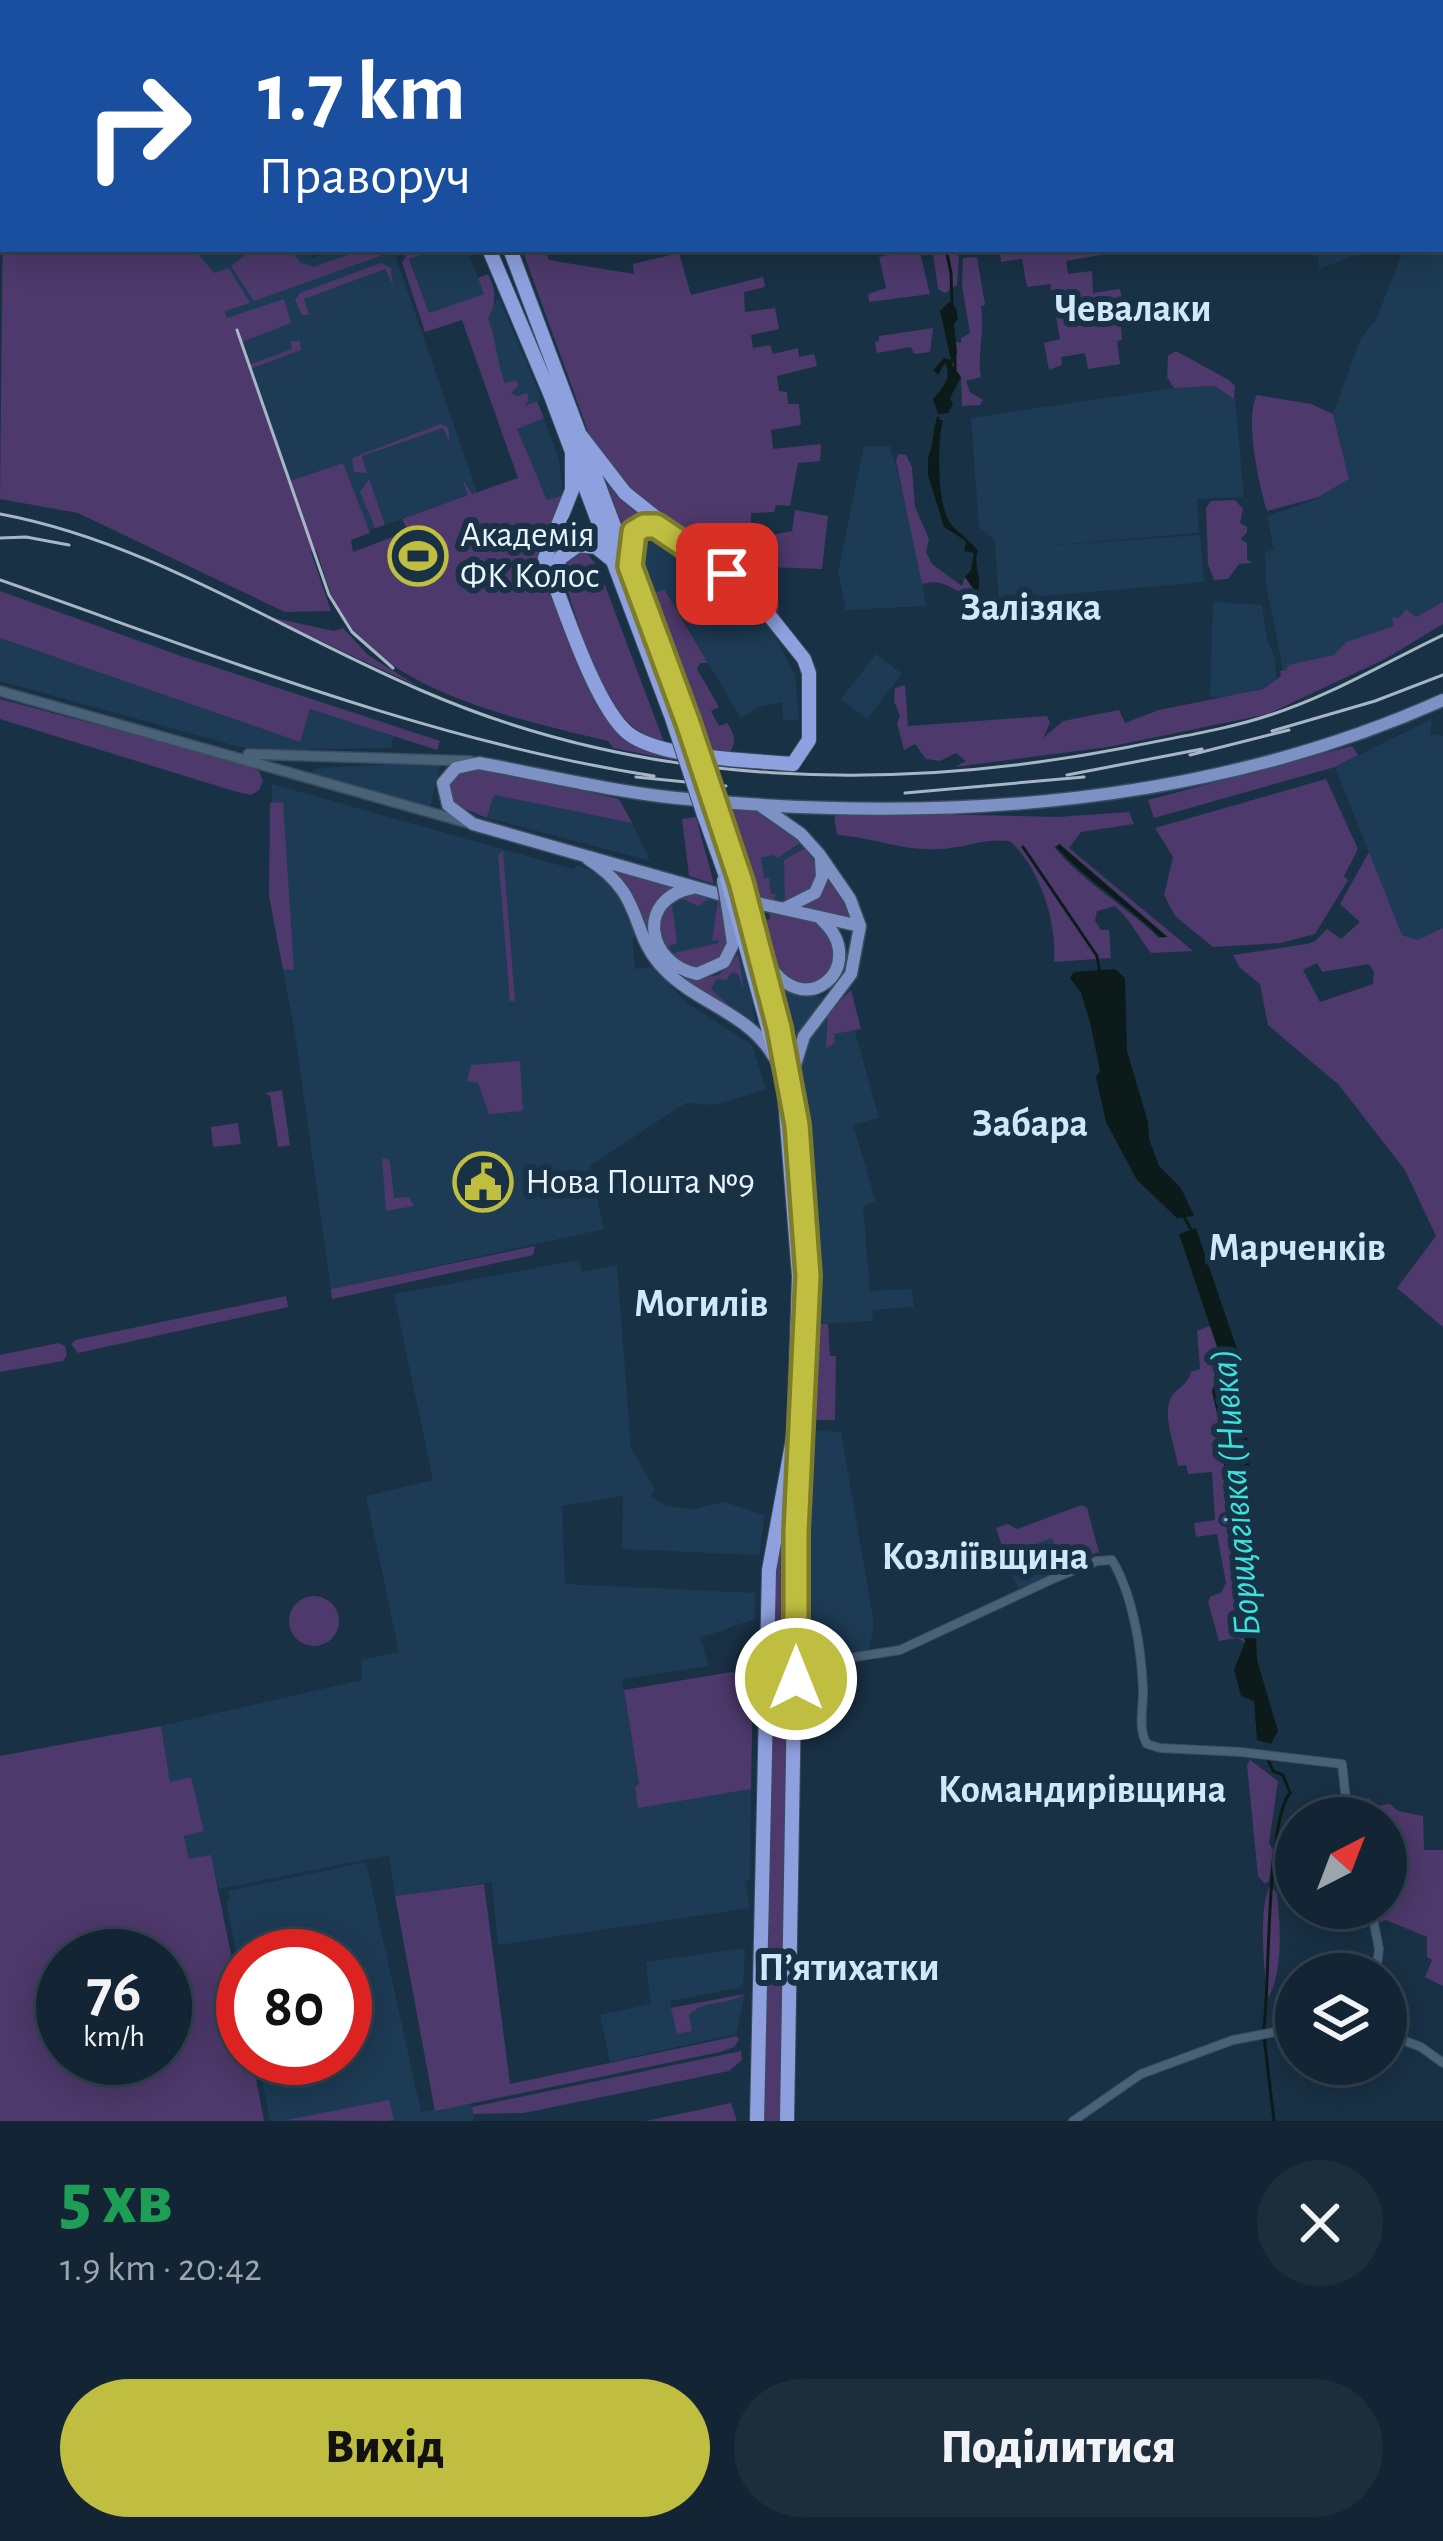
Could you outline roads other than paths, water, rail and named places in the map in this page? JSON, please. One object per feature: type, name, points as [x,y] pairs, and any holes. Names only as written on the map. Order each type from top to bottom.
[{"type":"highway","points":[[490,252],[572,451],[728,877],[778,1063],[793,1160],[799,1276],[794,1433],[769,1570],[757,2121]]},
{"type":"highway","points":[[511,252],[688,723],[721,819],[728,877]]},
{"type":"highway","points":[[572,451],[572,490],[546,550],[599,692],[628,733],[650,745],[740,761],[793,764],[809,740],[807,664],[753,596],[625,493],[581,436]]},
{"type":"highway","points":[[630,566],[634,532],[644,526],[656,526],[693,550]]},
{"type":"highway","points":[[554,581],[560,558],[578,545],[596,547],[612,560]]},
{"type":"highway","points":[[740,918],[759,947],[790,1082],[802,1167],[808,1276],[796,1532],[788,2121]]},
{"type":"highway","points":[[767,1709],[773,1701],[783,1699],[796,1712]]},
{"type":"main road","points":[[0,691],[778,909],[860,926]]},
{"type":"main road","points":[[224,752],[433,758],[674,797],[753,803],[1013,805],[1116,794],[1213,776],[1358,736],[1443,700]]},
{"type":"main road","points":[[284,770],[280,762],[286,757]]},
{"type":"main road","points":[[473,824],[448,805],[442,788],[456,768],[479,763]]},
{"type":"main road","points":[[753,803],[771,810],[819,854],[850,899],[860,926],[851,974],[804,1036],[790,1082]]},
{"type":"main road","points":[[801,834],[796,820],[801,811],[835,807]]},
{"type":"main road","points":[[577,852],[624,889],[649,947],[668,973],[752,1029],[778,1063]]},
{"type":"main road","points":[[778,909],[793,907],[815,893],[823,872],[819,854]]},
{"type":"main road","points":[[698,887],[672,894],[657,911],[657,941],[670,961],[694,974],[718,967],[733,944],[740,918],[728,877]]},
{"type":"main road","points":[[759,947],[786,985],[802,991],[820,986],[835,973],[840,954],[834,933],[821,919]]},
{"type":"street","points":[[796,1679],[810,1664],[900,1650],[1017,1594],[1112,1559],[1130,1606],[1144,1692],[1141,1732],[1147,1744],[1342,1764],[1346,1797]]},
{"type":"street","points":[[796,1654],[810,1664]]},
{"type":"street","points":[[1073,2121],[1141,2074],[1233,2040],[1275,2032]]},
{"type":"street","points":[[1407,2042],[1443,2063]]},
{"type":"water","points":[[949,302],[958,319],[952,365],[961,377],[950,398],[953,405],[948,413],[938,414],[933,399],[948,373],[945,363],[938,375],[933,370],[944,358],[951,360],[940,311]]},
{"type":"water","points":[[939,420],[943,420],[939,457],[943,502],[950,523],[978,551],[977,593],[965,577],[974,553],[964,551],[966,541],[944,527],[928,475]]},
{"type":"water","points":[[1059,844],[1167,937],[1160,937],[1081,871],[1056,847]]},
{"type":"water","points":[[1115,969],[1125,978],[1127,1051],[1149,1139],[1159,1166],[1181,1188],[1194,1216],[1177,1218],[1137,1180],[1106,1122],[1090,1022],[1081,993],[1070,978],[1074,972]]},
{"type":"water","points":[[1196,1228],[1239,1355],[1250,1471],[1257,1660],[1278,1731],[1271,1744],[1257,1740],[1254,1701],[1241,1696],[1234,1670],[1245,1642],[1224,1464],[1227,1457],[1212,1391],[1223,1364],[1179,1234]]},
{"type":"waterway","points":[[947,252],[952,305]]},
{"type":"waterway","points":[[955,356],[955,376]]},
{"type":"waterway","name":"Борщагівка (Нивка)","points":[[932,452],[938,418]]},
{"type":"waterway","name":"Борщагівка (Нивка)","points":[[1023,847],[1097,956],[1100,974]]},
{"type":"waterway","name":"Борщагівка (Нивка)","points":[[1183,1215],[1193,1233]]},
{"type":"waterway","name":"Борщагівка (Нивка)","points":[[1264,2028],[1273,1867],[1282,1809],[1290,1793],[1283,1775],[1273,1771],[1267,1757]]},
{"type":"waterway","name":"Борщагівка (Нивка)","points":[[1264,2036],[1274,2121]]},
{"type":"railway","points":[[237,330],[329,595],[352,632],[393,668]]},
{"type":"railway","points":[[0,514],[56,527],[164,567],[373,669],[510,724],[596,748],[772,773],[951,771],[1040,762],[1200,733],[1292,707],[1443,635]]},
{"type":"railway","points":[[0,538],[26,537],[69,545]]},
{"type":"railway","points":[[0,580],[404,718],[570,761],[654,776]]},
{"type":"railway","points":[[1272,731],[1443,675]]},
{"type":"railway","points":[[1190,755],[1289,730]]},
{"type":"railway","points":[[1067,775],[1202,749]]},
{"type":"railway","points":[[636,777],[726,786]]},
{"type":"railway","points":[[905,793],[1084,777]]},
{"type":"place","name":"Академія ФК Колос","points":[[418,556]]},
{"type":"place","name":"Нова Пошта №9","points":[[483,1182]]},
{"type":"district","name":"Чевалаки","points":[[1133,309]]},
{"type":"district","name":"Залізяка","points":[[1031,608]]},
{"type":"district","name":"Забара","points":[[1030,1124]]},
{"type":"district","name":"Марченків","points":[[1297,1248]]},
{"type":"district","name":"Могилів","points":[[701,1304]]},
{"type":"district","name":"Козліївщина","points":[[985,1557]]},
{"type":"district","name":"Командирівщина","points":[[1082,1790]]},
{"type":"district","name":"Пʼятихатки","points":[[849,1968]]}]
